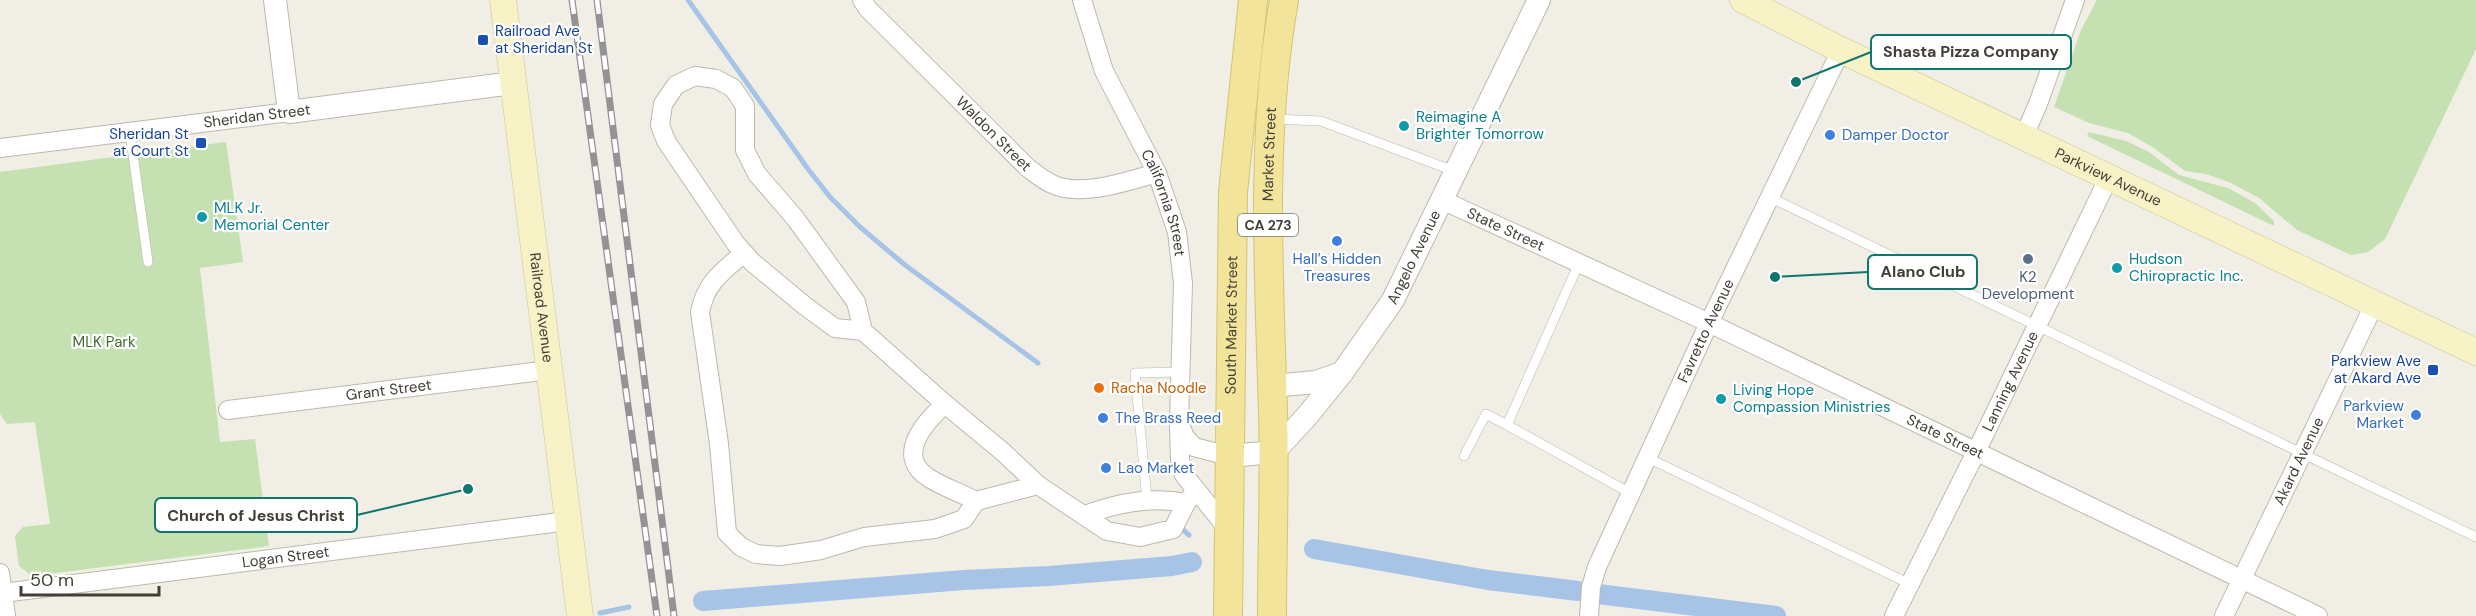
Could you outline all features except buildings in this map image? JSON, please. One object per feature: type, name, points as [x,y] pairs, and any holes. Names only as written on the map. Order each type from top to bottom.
[{"type":"main road","name":"Railroad Avenue","points":[[503,0],[580,616]]},
{"type":"main road","name":"South Market Street","points":[[1228,616],[1233,192],[1253,0]]},
{"type":"main road","name":"Market Street","points":[[1274,452],[1268,168],[1284,0]]},
{"type":"main road","name":"Parkview Avenue","points":[[1743,0],[1841,50],[2476,352]]},
{"type":"main road","name":"CA 273","points":[[1272,616],[1274,452]]},
{"type":"street","points":[[275,0],[289,112]]},
{"type":"street","name":"Waldon Street","points":[[862,0],[868,9],[1028,168],[1051,184],[1084,190],[1157,173]]},
{"type":"street","name":"California Street","points":[[1082,0],[1104,71],[1157,173],[1173,217],[1180,250],[1183,293],[1179,422],[1182,467],[1191,496],[1228,529]]},
{"type":"street","name":"Angelo Avenue","points":[[1274,452],[1342,373],[1393,300],[1539,0]]},
{"type":"street","points":[[2024,136],[2038,105],[2075,0]]},
{"type":"street","name":"Favretto Avenue","points":[[1590,601],[1597,567],[1646,457],[1841,50]]},
{"type":"street","points":[[863,331],[836,328],[782,289],[744,253],[666,141],[660,125],[663,104],[676,86],[695,76],[716,79],[734,88],[745,106],[746,150],[757,174],[795,218],[856,302],[863,331],[1038,485],[1107,531],[1140,537],[1173,529],[1191,496]]},
{"type":"street","name":"Sheridan Street","points":[[0,148],[513,83]]},
{"type":"street","name":"Lanning Avenue","points":[[1894,616],[2109,177]]},
{"type":"street","name":"State Street","points":[[1442,200],[1709,323],[2318,616]]},
{"type":"street","points":[[744,253],[712,280],[702,299],[699,312],[719,444],[727,533],[748,551],[780,556],[821,550],[864,537],[935,529],[964,519],[976,501]]},
{"type":"street","name":"Akard Avenue","points":[[2224,616],[2374,305]]},
{"type":"street","name":"Grant Street","points":[[228,410],[549,370]]},
{"type":"street","points":[[1272,386],[1316,382],[1342,373]]},
{"type":"street","points":[[945,405],[928,419],[916,436],[914,450],[916,464],[927,477],[976,501],[1038,485]]},
{"type":"street","points":[[1179,422],[1185,437],[1194,447],[1229,456],[1274,452]]},
{"type":"street","points":[[1084,515],[1106,507],[1191,496]]},
{"type":"street","name":"Logan Street","points":[[3,593],[568,521]]},
{"type":"street","points":[[0,573],[6,616]]},
{"type":"lane","points":[[1271,118],[1321,122],[1456,172]]},
{"type":"lane","points":[[130,132],[148,262]]},
{"type":"lane","points":[[1769,197],[2476,537]]},
{"type":"lane","points":[[1507,425],[1579,263]]},
{"type":"lane","points":[[1147,500],[1135,373],[1180,372]]},
{"type":"lane","points":[[1464,456],[1486,414],[1630,493]]},
{"type":"lane","points":[[1646,457],[1910,584]]},
{"type":"green space","points":[[2097,0],[2476,0],[2476,49],[2385,239],[2368,252],[2351,255],[2297,230],[2259,198],[2229,182],[2206,174],[2185,171],[2154,148],[2128,133],[2089,123],[2054,107],[2081,30]]},
{"type":"green space","points":[[2089,132],[2126,141],[2149,152],[2179,175],[2228,188],[2255,203],[2274,221],[2274,226],[2087,136]]},
{"type":"green space","name":"MLK Park","points":[[226,142],[243,262],[200,268],[220,442],[255,439],[269,546],[32,576],[19,566],[15,536],[23,527],[50,524],[35,422],[7,424],[0,414],[0,172]]},
{"type":"waterway","points":[[688,0],[830,197],[860,227],[905,265],[1038,363]]},
{"type":"waterway","points":[[1181,528],[1189,535]]},
{"type":"waterway","points":[[1314,549],[1488,580],[1578,591]]},
{"type":"waterway","points":[[703,601],[964,580],[1049,576],[1172,566],[1192,562]]},
{"type":"waterway","points":[[1598,594],[1776,616]]},
{"type":"waterway","points":[[600,613],[629,607]]},
{"type":"railway","points":[[572,0],[657,616]]},
{"type":"railway","points":[[597,0],[674,616]]},
{"type":"place","name":"Railroad Ave at Sheridan St","points":[[483,40]]},
{"type":"place","name":"Shasta Pizza Company","points":[[1796,82]]},
{"type":"place","name":"Reimagine A Brighter Tomorrow","points":[[1404,126]]},
{"type":"place","name":"Damper Doctor","points":[[1830,135]]},
{"type":"place","name":"Sheridan St at Court St","points":[[201,143]]},
{"type":"place","name":"MLK Jr. Memorial Center","points":[[202,217]]},
{"type":"place","name":"Hall’s Hidden Treasures","points":[[1337,241]]},
{"type":"place","name":"K2 Development","points":[[2028,259]]},
{"type":"place","name":"Hudson Chiropractic Inc.","points":[[2117,268]]},
{"type":"place","name":"Alano Club","points":[[1775,277]]},
{"type":"place","name":"Parkview Ave at Akard Ave","points":[[2433,370]]},
{"type":"place","name":"Racha Noodle","points":[[1099,388]]},
{"type":"place","name":"Living Hope Compassion Ministries","points":[[1721,399]]},
{"type":"place","name":"Parkview Market","points":[[2416,415]]},
{"type":"place","name":"The Brass Reed","points":[[1103,418]]},
{"type":"place","name":"Lao Market","points":[[1106,468]]},
{"type":"place","name":"Church of Jesus Christ","points":[[468,489]]}]
